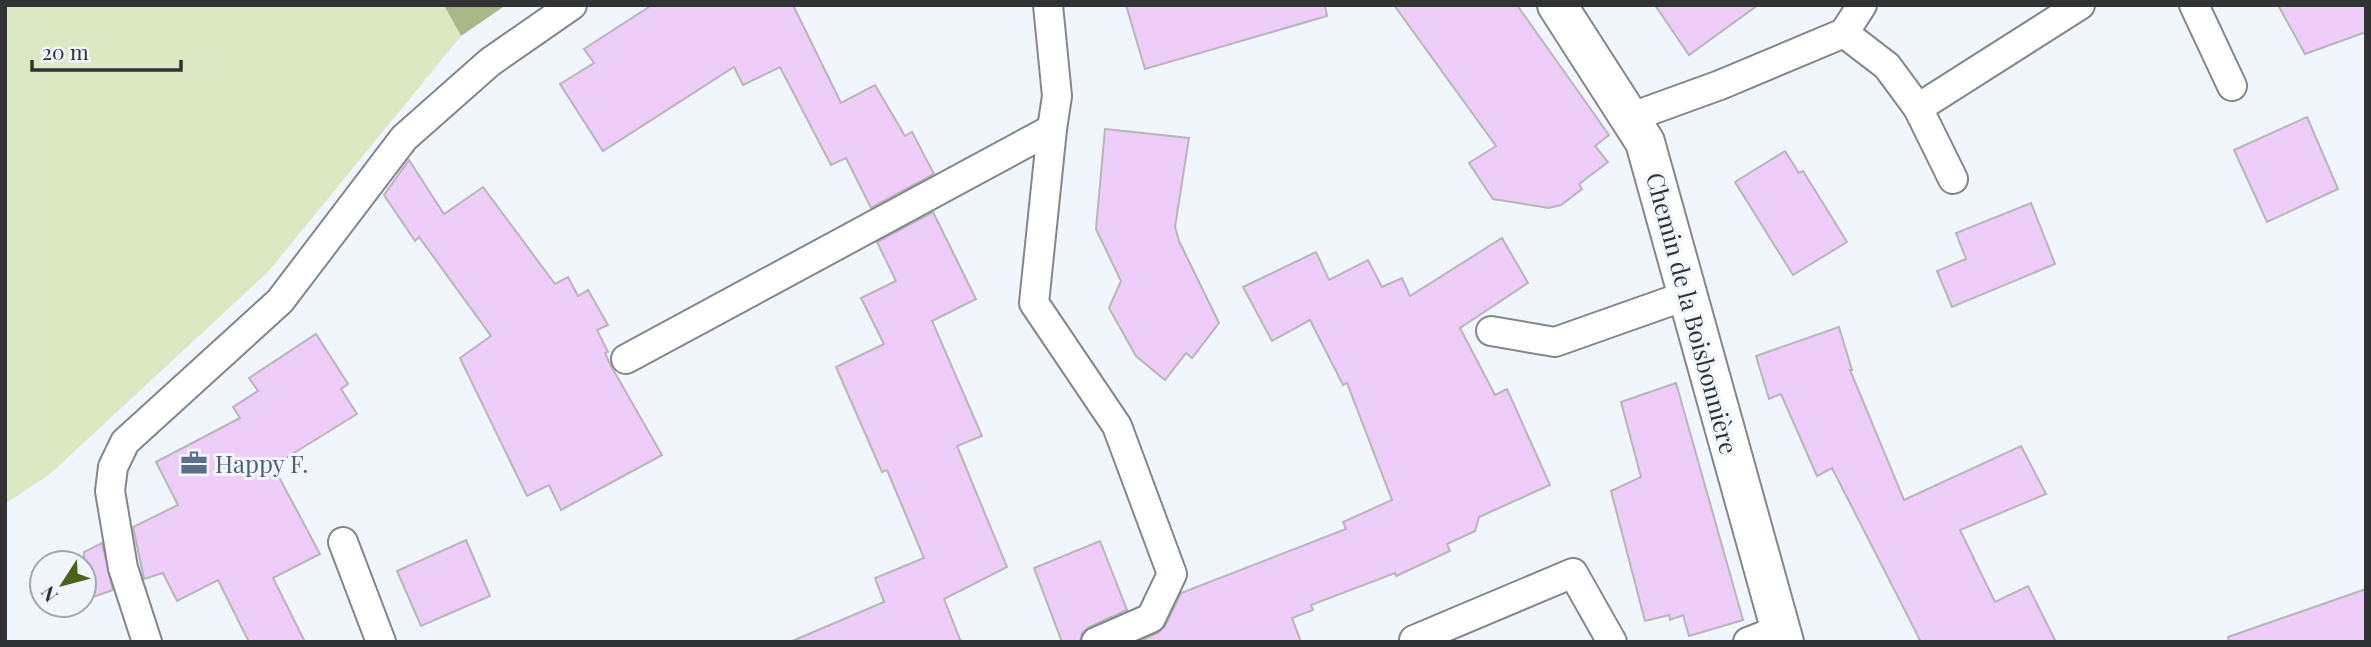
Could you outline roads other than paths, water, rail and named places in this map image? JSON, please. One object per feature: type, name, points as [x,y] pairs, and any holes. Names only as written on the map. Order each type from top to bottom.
[{"type":"street","name":"Chemin de la Boisbonnière","points":[[1557,5],[1646,142],[1688,295],[1771,637]]},
{"type":"lane","points":[[147,642],[123,568],[110,491],[113,467],[125,442],[280,301],[404,138],[490,62],[572,5]]},
{"type":"lane","points":[[1048,5],[1058,96],[1052,129],[1034,303],[1116,426],[1172,573],[1151,618],[1096,642]]},
{"type":"lane","points":[[1629,118],[1720,85],[1844,33],[1861,5]]},
{"type":"lane","points":[[1918,108],[2080,5]]},
{"type":"lane","points":[[2194,5],[2232,86]]},
{"type":"lane","points":[[1844,33],[1887,66],[1918,108],[1953,179]]},
{"type":"lane","points":[[626,359],[1052,129]]},
{"type":"lane","points":[[1492,331],[1555,342],[1688,295]]},
{"type":"lane","points":[[343,542],[381,642]]},
{"type":"lane","points":[[1414,640],[1573,573],[1612,642]]},
{"type":"place","name":"Happy F.","points":[[194,463]]}]
